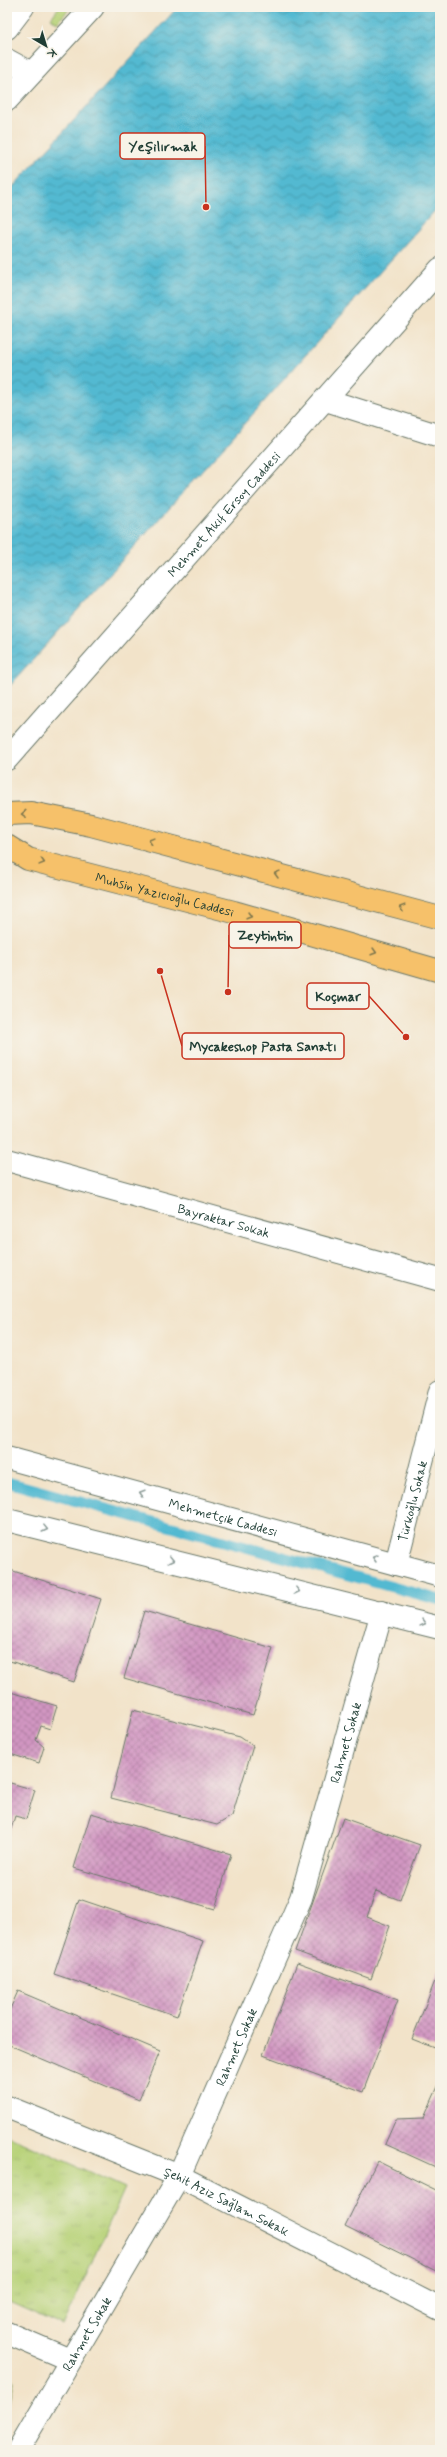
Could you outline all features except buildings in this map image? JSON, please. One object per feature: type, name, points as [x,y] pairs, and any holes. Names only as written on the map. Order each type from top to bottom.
[{"type":"main road","points":[[7,814],[31,813],[91,825],[440,918]]},
{"type":"main road","name":"Muhsin Yazıcıoğlu Caddesi","points":[[7,846],[28,859],[234,912],[440,971]]},
{"type":"street","points":[[7,28],[23,7]]},
{"type":"street","points":[[7,100],[93,7]]},
{"type":"street","points":[[7,60],[31,73]]},
{"type":"street","name":"Mehmet Akif Ersoy Caddesi","points":[[7,759],[326,400],[440,269]]},
{"type":"street","points":[[326,400],[440,436]]},
{"type":"street","name":"Bayraktar Sokak","points":[[7,1160],[440,1280]]},
{"type":"street","name":"Türkoğlu Sokak","points":[[396,1564],[440,1391]]},
{"type":"street","name":"Mehmetçik Caddesi","points":[[7,1458],[440,1576]]},
{"type":"street","points":[[7,1520],[382,1612],[440,1628]]},
{"type":"street","name":"Rahmet Sokak","points":[[26,2447],[70,2360],[179,2176],[302,1898],[382,1612]]},
{"type":"street","name":"Şehit Aziz Sağlam Sokak","points":[[7,2107],[179,2176],[440,2309]]},
{"type":"street","points":[[7,2333],[70,2360]]},
{"type":"green space","points":[[59,7],[71,7],[57,23],[51,18]]},
{"type":"green space","points":[[7,2135],[125,2188],[63,2326],[7,2301]]},
{"type":"green space","points":[[7,2373],[14,2380],[7,2415]]},
{"type":"water","points":[[178,7],[440,7],[440,205],[7,689],[7,193]]},
{"type":"waterway","points":[[7,1482],[440,1600]]},
{"type":"place","name":"Yeşilırmak","points":[[206,207]]},
{"type":"place","name":"Mycakeshop Pasta Sanatı","points":[[160,971]]},
{"type":"place","name":"Zeytintin","points":[[228,992]]},
{"type":"place","name":"Koçmar","points":[[406,1037]]}]
